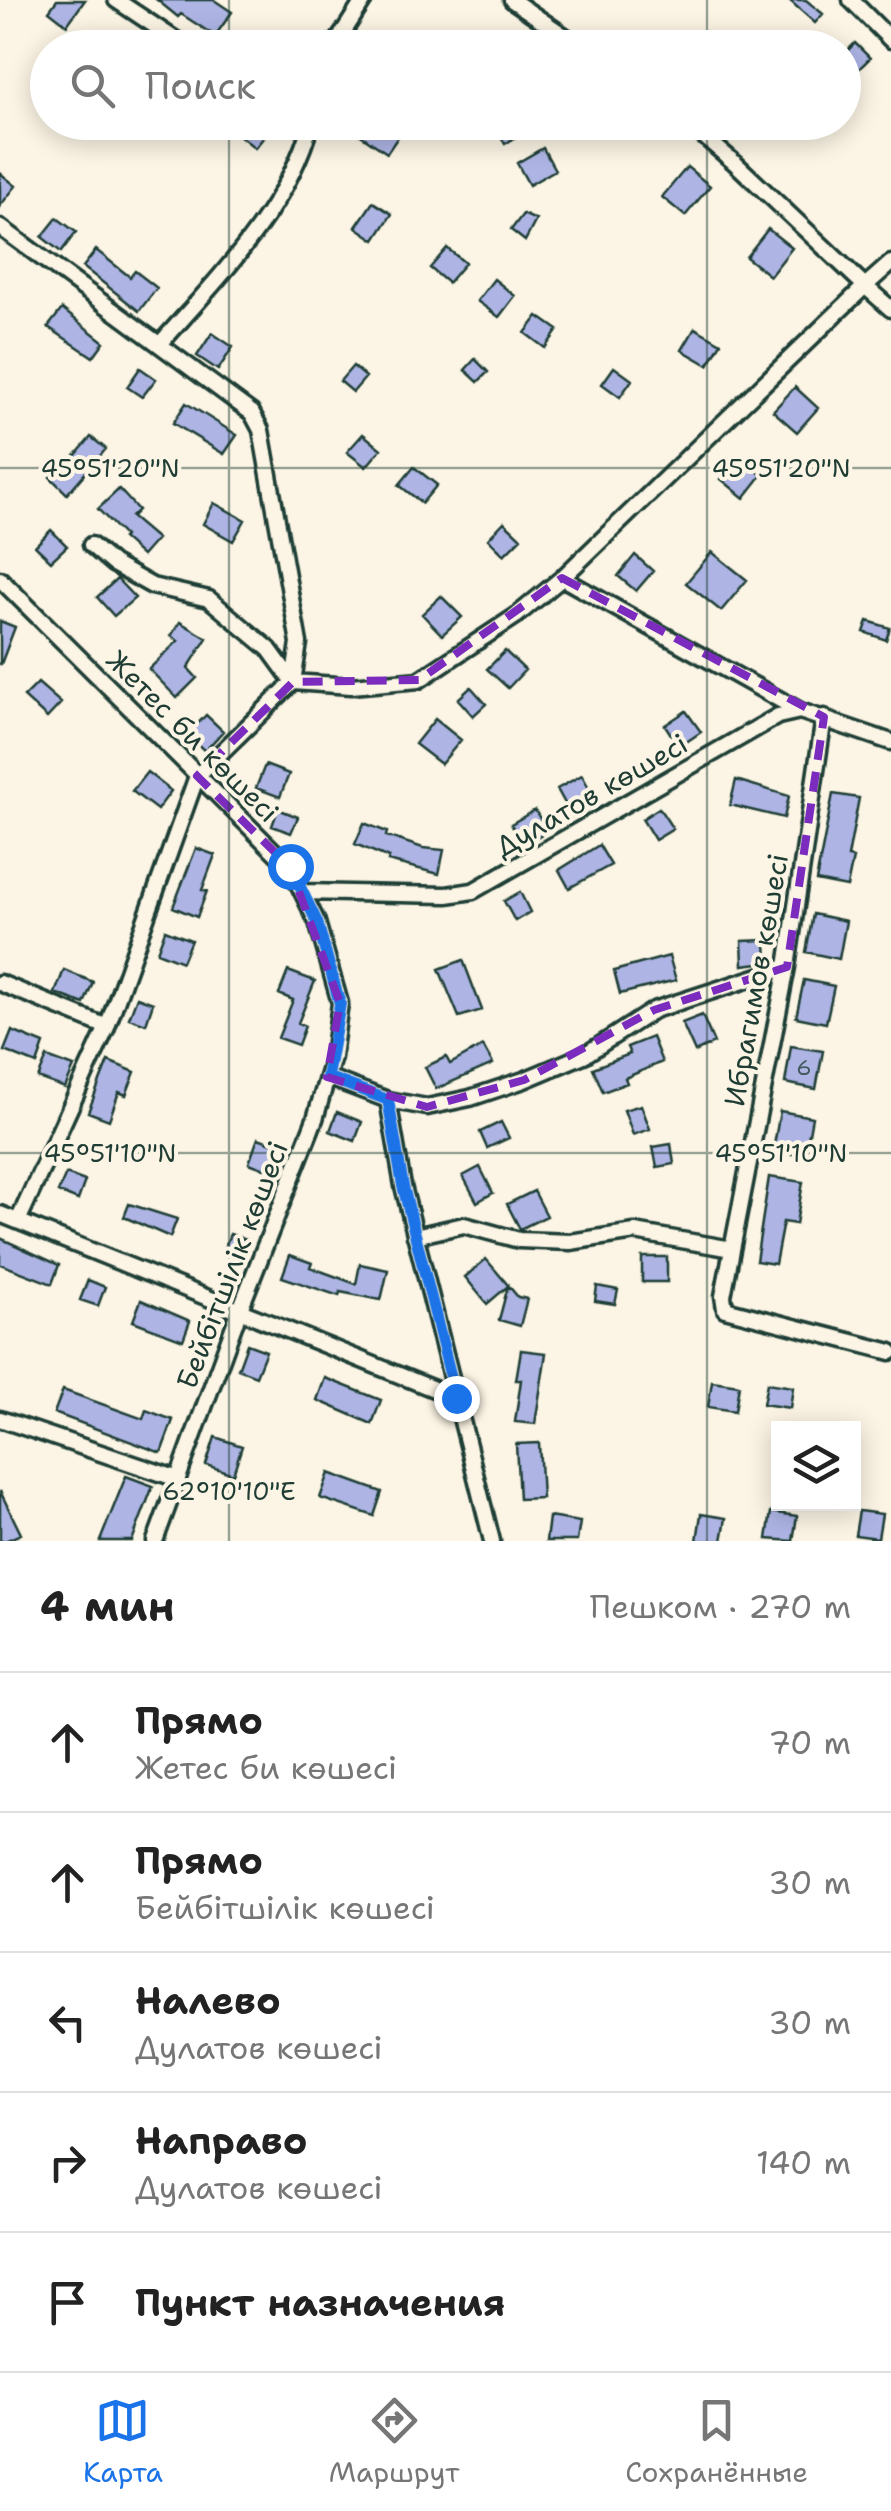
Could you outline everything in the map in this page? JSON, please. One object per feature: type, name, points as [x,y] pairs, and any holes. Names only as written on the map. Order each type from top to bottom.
[{"type":"street","points":[[116,0],[161,30]]},
{"type":"street","points":[[344,30],[364,0]]},
{"type":"street","points":[[512,0],[556,30]]},
{"type":"street","points":[[851,0],[891,40]]},
{"type":"street","points":[[160,344],[226,269],[284,188],[302,140]]},
{"type":"street","points":[[708,140],[891,309]]},
{"type":"street","points":[[0,227],[252,413],[261,430],[299,643],[294,682],[198,776],[107,1027],[18,1221]]},
{"type":"street","points":[[92,546],[113,564],[152,586],[209,599],[268,649],[294,682],[351,686],[419,680],[516,616],[562,578],[891,263]]},
{"type":"street","points":[[562,578],[800,712],[891,742]]},
{"type":"street","name":"Жетес би көшесі","points":[[1,583],[290,866],[317,922],[340,1004]]},
{"type":"street","name":"Дулатов көшесі","points":[[303,892],[447,895],[473,891],[778,716],[800,712]]},
{"type":"street","name":"Ибрагимов көшесі","points":[[824,717],[787,967],[722,1296],[725,1308],[891,1352]]},
{"type":"street","points":[[327,1077],[388,1100],[427,1107],[470,1098],[586,1054],[654,1010],[787,967]]},
{"type":"street","points":[[0,983],[107,1027]]},
{"type":"street","name":"Бейбітшілік көшесі","points":[[155,1541],[315,1119],[340,1004]]},
{"type":"street","points":[[388,1100],[415,1236],[492,1541]]},
{"type":"street","points":[[0,1214],[456,1398]]},
{"type":"street","points":[[415,1236],[464,1226],[519,1240],[570,1242],[635,1232],[732,1248]]},
{"type":"street","points":[[0,1419],[178,1480]]},
{"type":"highlighted area","points":[[562,578],[824,717],[787,967],[654,1010],[524,1080],[427,1107],[327,1077],[340,1003],[290,867],[197,776],[293,682],[419,680]]},
{"type":"building","points":[[57,0],[85,0],[67,25],[49,11]]},
{"type":"building","points":[[157,0],[214,0],[232,12],[219,30],[206,30],[181,14],[178,17]]},
{"type":"building","points":[[789,0],[806,0],[823,14],[815,23]]},
{"type":"building","points":[[861,49],[870,58],[861,67]]},
{"type":"building","points":[[245,140],[262,140],[255,148]]},
{"type":"building","points":[[368,140],[396,140],[387,153]]},
{"type":"building","points":[[543,148],[555,170],[529,185],[517,163]]},
{"type":"building","points":[[687,167],[710,186],[685,216],[662,197]]},
{"type":"building","points":[[0,173],[16,186],[0,206]]},
{"type":"building","points":[[373,202],[392,214],[375,240],[356,227]]},
{"type":"building","points":[[523,214],[536,220],[525,241],[511,230]]},
{"type":"building","points":[[57,218],[76,232],[61,252],[42,237]]},
{"type":"building","points":[[768,229],[792,248],[770,276],[746,257]]},
{"type":"building","points":[[447,248],[465,263],[448,283],[430,268]]},
{"type":"building","points":[[96,250],[130,277],[135,271],[157,288],[139,311],[83,267]]},
{"type":"building","points":[[494,279],[515,296],[499,317],[477,301]]},
{"type":"building","points":[[62,309],[104,342],[93,357],[48,327]]},
{"type":"building","points":[[538,316],[558,330],[545,348],[525,333]]},
{"type":"building","points":[[695,328],[721,343],[708,365],[682,350]]},
{"type":"building","points":[[212,333],[233,347],[218,370],[197,356]]},
{"type":"building","points":[[475,359],[488,372],[478,382],[465,370]]},
{"type":"building","points":[[353,366],[366,377],[353,392],[340,381]]},
{"type":"building","points":[[614,367],[632,380],[620,397],[602,384]]},
{"type":"building","points":[[140,368],[156,379],[142,397],[127,387]]},
{"type":"building","points":[[795,387],[818,408],[797,432],[773,411]]},
{"type":"building","points":[[186,403],[237,435],[224,454],[173,423]]},
{"type":"building","points":[[363,434],[381,449],[366,467],[347,452]]},
{"type":"building","points":[[91,437],[106,449],[67,494],[50,477],[66,461],[69,463]]},
{"type":"building","points":[[740,457],[762,475],[744,498],[721,479]]},
{"type":"building","points":[[414,467],[437,485],[422,503],[399,485]]},
{"type":"building","points":[[119,489],[138,510],[131,517],[157,539],[142,556],[98,509]]},
{"type":"building","points":[[214,503],[245,520],[233,541],[203,524]]},
{"type":"building","points":[[504,522],[521,538],[504,555],[488,539]]},
{"type":"building","points":[[51,530],[67,546],[51,561],[35,546]]},
{"type":"building","points":[[712,552],[747,580],[721,611],[686,583]]},
{"type":"building","points":[[635,555],[653,571],[636,591],[618,576]]},
{"type":"building","points":[[117,579],[135,598],[114,616],[97,597]]},
{"type":"building","points":[[441,596],[462,617],[442,635],[422,614]]},
{"type":"building","points":[[0,621],[15,627],[1,664],[0,664]]},
{"type":"building","points":[[868,621],[890,628],[886,640],[864,632]]},
{"type":"building","points":[[180,622],[207,638],[188,668],[197,678],[177,698],[149,669],[178,641],[171,636]]},
{"type":"building","points":[[505,651],[525,670],[508,688],[487,669]]},
{"type":"building","points":[[38,683],[61,703],[47,718],[24,697]]},
{"type":"building","points":[[471,687],[486,704],[473,716],[458,699]]},
{"type":"building","points":[[686,711],[701,732],[679,747],[665,725]]},
{"type":"building","points":[[206,715],[223,731],[205,751],[187,735]]},
{"type":"building","points":[[435,719],[461,740],[441,764],[415,744]]},
{"type":"building","points":[[265,765],[289,774],[280,797],[256,788]]},
{"type":"building","points":[[147,772],[171,791],[157,810],[132,791]]},
{"type":"building","points":[[582,775],[597,803],[572,816],[557,789]]},
{"type":"building","points":[[736,780],[789,796],[784,818],[730,805]]},
{"type":"building","points":[[833,794],[859,798],[848,857],[853,858],[847,887],[816,881]]},
{"type":"building","points":[[659,808],[673,829],[655,840],[642,819]]},
{"type":"building","points":[[278,809],[298,817],[291,833],[272,826]]},
{"type":"building","points":[[535,810],[547,831],[523,845],[511,824]]},
{"type":"building","points":[[364,823],[387,832],[386,836],[444,850],[439,874],[388,861],[389,858],[355,844]]},
{"type":"building","points":[[599,845],[611,865],[569,888],[559,870]]},
{"type":"building","points":[[196,848],[215,855],[197,917],[173,907]]},
{"type":"building","points":[[520,892],[530,912],[515,921],[504,901]]},
{"type":"building","points":[[813,914],[846,921],[839,959],[806,952]]},
{"type":"building","points":[[165,930],[191,940],[182,962],[157,952]]},
{"type":"building","points":[[766,940],[767,962],[743,965],[742,941]]},
{"type":"building","points":[[669,956],[676,980],[620,994],[614,971]]},
{"type":"building","points":[[463,960],[482,1010],[459,1017],[439,969]]},
{"type":"building","points":[[64,970],[93,982],[84,1004],[55,993]]},
{"type":"building","points":[[288,971],[315,981],[298,1023],[305,1026],[298,1045],[278,1038],[293,1000],[279,994]]},
{"type":"building","points":[[804,980],[834,986],[826,1023],[796,1017]]},
{"type":"building","points":[[137,997],[153,1003],[146,1024],[129,1018]]},
{"type":"building","points":[[702,1015],[714,1043],[695,1052],[682,1023]]},
{"type":"building","points":[[12,1031],[44,1044],[37,1064],[4,1051]]},
{"type":"building","points":[[652,1037],[662,1062],[603,1092],[593,1068],[630,1054],[627,1047]]},
{"type":"building","points":[[483,1046],[493,1064],[436,1089],[425,1067],[446,1057],[450,1064]]},
{"type":"building","points":[[791,1046],[823,1051],[816,1089],[785,1083]]},
{"type":"building","points":[[47,1057],[74,1067],[65,1088],[38,1078]]},
{"type":"building","points":[[108,1061],[135,1072],[126,1095],[119,1092],[109,1120],[88,1112]]},
{"type":"building","points":[[641,1105],[650,1129],[633,1135],[624,1110]]},
{"type":"building","points":[[780,1111],[812,1117],[805,1156],[773,1151]]},
{"type":"building","points":[[337,1112],[362,1122],[355,1141],[330,1131]]},
{"type":"building","points":[[501,1122],[509,1138],[487,1148],[480,1132]]},
{"type":"building","points":[[258,1138],[278,1145],[268,1170],[249,1163]]},
{"type":"building","points":[[671,1144],[674,1164],[657,1167],[653,1147]]},
{"type":"building","points":[[480,1167],[493,1193],[477,1202],[463,1176]]},
{"type":"building","points":[[66,1174],[85,1181],[78,1200],[58,1192]]},
{"type":"building","points":[[769,1177],[803,1182],[796,1224],[783,1222],[775,1264],[756,1261]]},
{"type":"building","points":[[534,1191],[547,1216],[520,1229],[507,1204]]},
{"type":"building","points":[[129,1204],[177,1219],[170,1237],[124,1217]]},
{"type":"building","points":[[230,1234],[249,1241],[241,1260],[222,1253]]},
{"type":"building","points":[[0,1238],[59,1265],[52,1284],[0,1264]]},
{"type":"building","points":[[290,1255],[356,1284],[360,1264],[388,1270],[381,1300],[340,1292],[339,1296],[282,1277]]},
{"type":"building","points":[[642,1257],[667,1257],[667,1282],[642,1282]]},
{"type":"building","points":[[486,1259],[518,1297],[527,1299],[520,1326],[499,1320],[508,1286],[487,1304],[465,1277]]},
{"type":"building","points":[[88,1280],[105,1287],[98,1306],[80,1300]]},
{"type":"building","points":[[597,1286],[618,1290],[615,1304],[595,1301]]},
{"type":"building","points":[[141,1300],[190,1321],[183,1340],[133,1321]]},
{"type":"building","points":[[247,1344],[266,1351],[256,1376],[238,1369]]},
{"type":"building","points":[[521,1350],[546,1353],[535,1424],[515,1422]]},
{"type":"building","points":[[325,1378],[381,1400],[372,1424],[317,1400]]},
{"type":"building","points":[[712,1381],[739,1385],[735,1411],[708,1407]]},
{"type":"building","points":[[767,1383],[793,1387],[790,1408],[763,1404]]},
{"type":"building","points":[[63,1390],[143,1419],[146,1410],[173,1420],[161,1453],[54,1413]]},
{"type":"building","points":[[215,1437],[242,1446],[233,1474],[206,1465]]},
{"type":"building","points":[[539,1443],[542,1498],[519,1499],[516,1444]]},
{"type":"building","points":[[329,1473],[382,1492],[374,1516],[320,1498]]},
{"type":"building","points":[[126,1476],[153,1486],[132,1541],[100,1541]]},
{"type":"building","points":[[0,1491],[21,1534],[5,1541],[0,1541]]},
{"type":"building","points":[[859,1511],[882,1514],[878,1538],[855,1535]]},
{"type":"building","points":[[771,1512],[797,1516],[793,1541],[767,1539]]},
{"type":"building","points":[[701,1514],[726,1518],[722,1541],[697,1541]]},
{"type":"building","points":[[549,1517],[580,1522],[577,1541],[546,1541]]},
{"type":"route","points":[[290,866],[317,922],[340,1004],[327,1077],[388,1100],[403,1186],[456,1398]]}]
